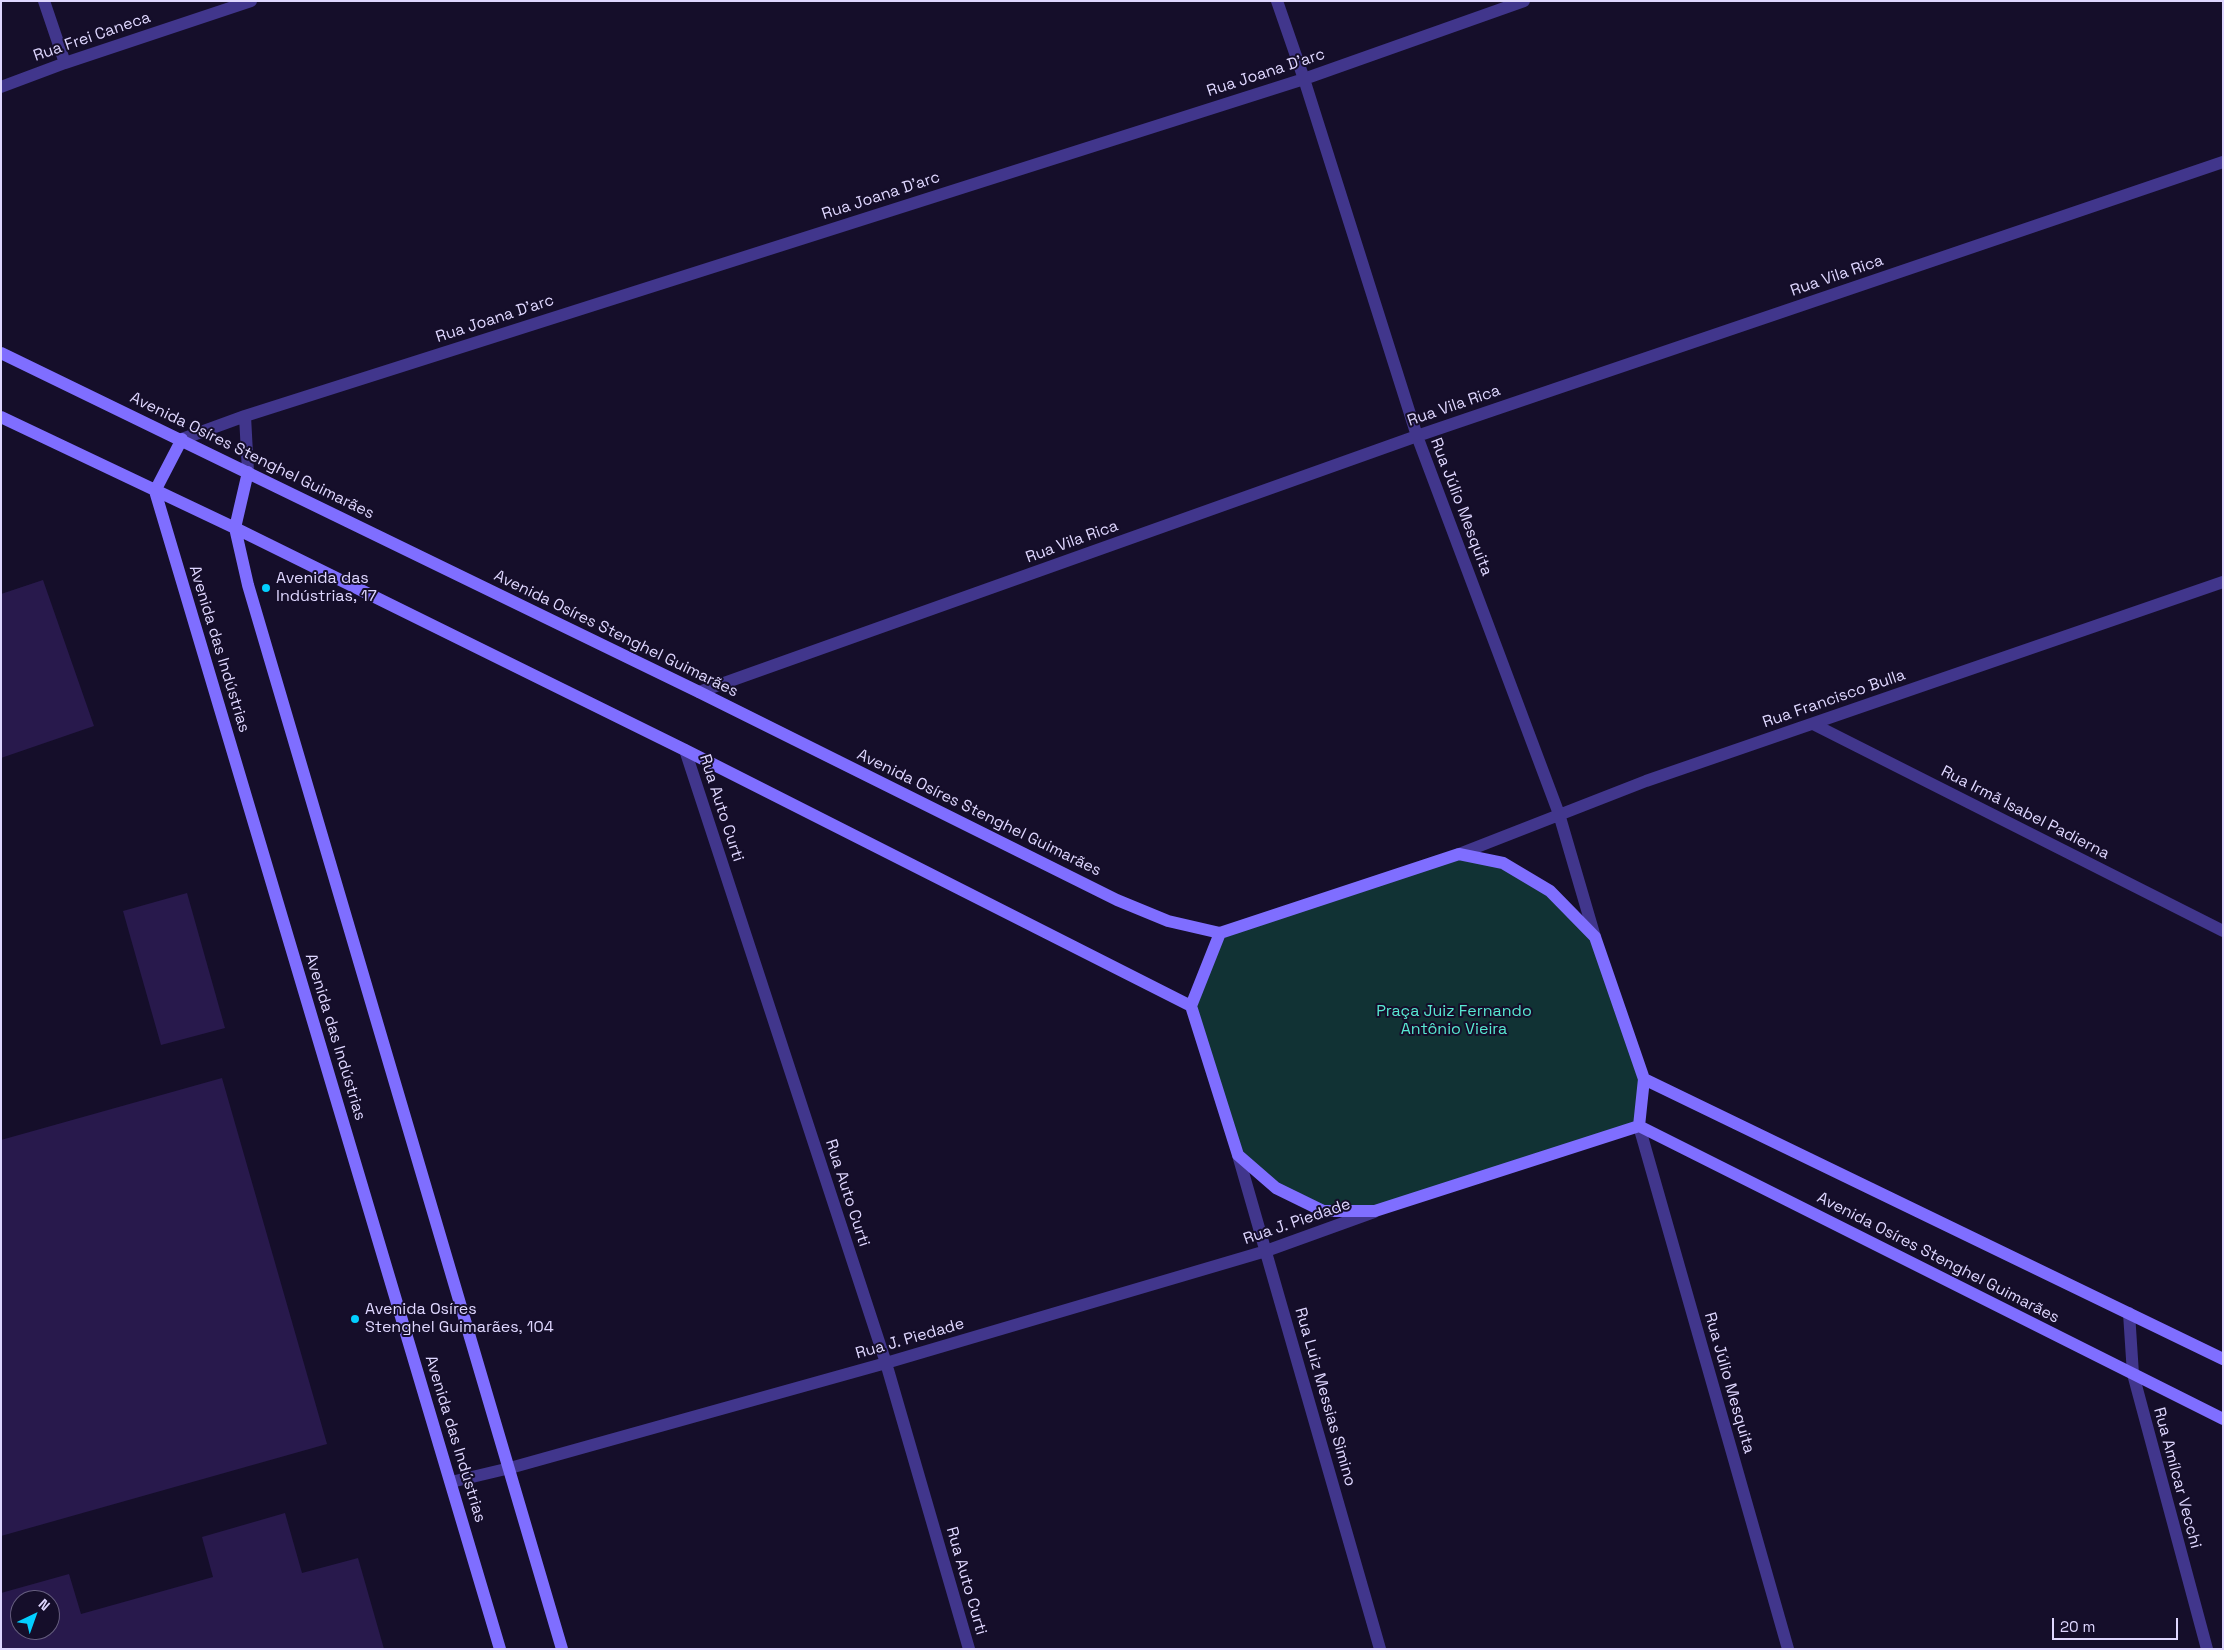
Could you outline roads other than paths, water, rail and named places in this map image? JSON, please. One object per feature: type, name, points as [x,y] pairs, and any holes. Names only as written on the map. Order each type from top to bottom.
[{"type":"street","points":[[44,1],[65,63]]},
{"type":"street","name":"Rua Frei Caneca","points":[[1,87],[65,63],[251,1]]},
{"type":"street","name":"Rua Júlio Mesquita","points":[[1276,1],[1304,79],[1417,436],[1559,814],[1594,937]]},
{"type":"street","name":"Rua Joana D'arc","points":[[182,439],[245,416],[1304,79],[1524,1]]},
{"type":"street","name":"Rua Vila Rica","points":[[699,692],[1417,436],[2223,162]]},
{"type":"street","name":"Avenida Osíres Stenghel Guimarães","points":[[1,353],[182,439],[699,692],[1117,900],[1168,921],[1220,933]]},
{"type":"street","points":[[245,416],[248,472],[235,528],[251,594],[562,1649]]},
{"type":"street","points":[[1,417],[235,528],[685,750],[1192,1006]]},
{"type":"street","points":[[155,491],[182,439]]},
{"type":"street","name":"Avenida das Indústrias","points":[[155,491],[500,1649]]},
{"type":"street","name":"Rua Francisco Bulla","points":[[1459,854],[1646,781],[2223,582]]},
{"type":"street","name":"Rua Irmã Isabel Padierna","points":[[1813,724],[2223,931]]},
{"type":"street","name":"Rua Auto Curti","points":[[685,750],[886,1363],[969,1649]]},
{"type":"street","points":[[1459,854],[1503,863],[1550,891],[1594,937],[1644,1080],[1639,1126],[1375,1212],[1323,1211],[1276,1188],[1238,1154],[1192,1006],[1220,933],[1459,854]]},
{"type":"street","name":"Avenida Osíres Stenghel Guimarães","points":[[1644,1080],[2223,1359]]},
{"type":"street","name":"Rua Júlio Mesquita","points":[[1639,1126],[1788,1649]]},
{"type":"street","name":"Avenida Osíres Stenghel Guimarães","points":[[1639,1126],[2223,1419]]},
{"type":"street","name":"Rua Luiz Messias Simino","points":[[1238,1154],[1380,1649]]},
{"type":"street","name":"Rua J. Piedade","points":[[451,1482],[510,1468],[886,1363],[1266,1251],[1375,1212]]},
{"type":"street","name":"Rua Amílcar Vecchi","points":[[2129,1313],[2133,1374],[2207,1649]]},
{"type":"place","name":"Avenida das Indústrias, 17","points":[[266,588]]},
{"type":"place","name":"Avenida Osíres Stenghel Guimarães, 104","points":[[355,1319]]},
{"type":"park label","name":"Praça Juiz Fernando Antônio Vieira","points":[[1454,1021]]}]
